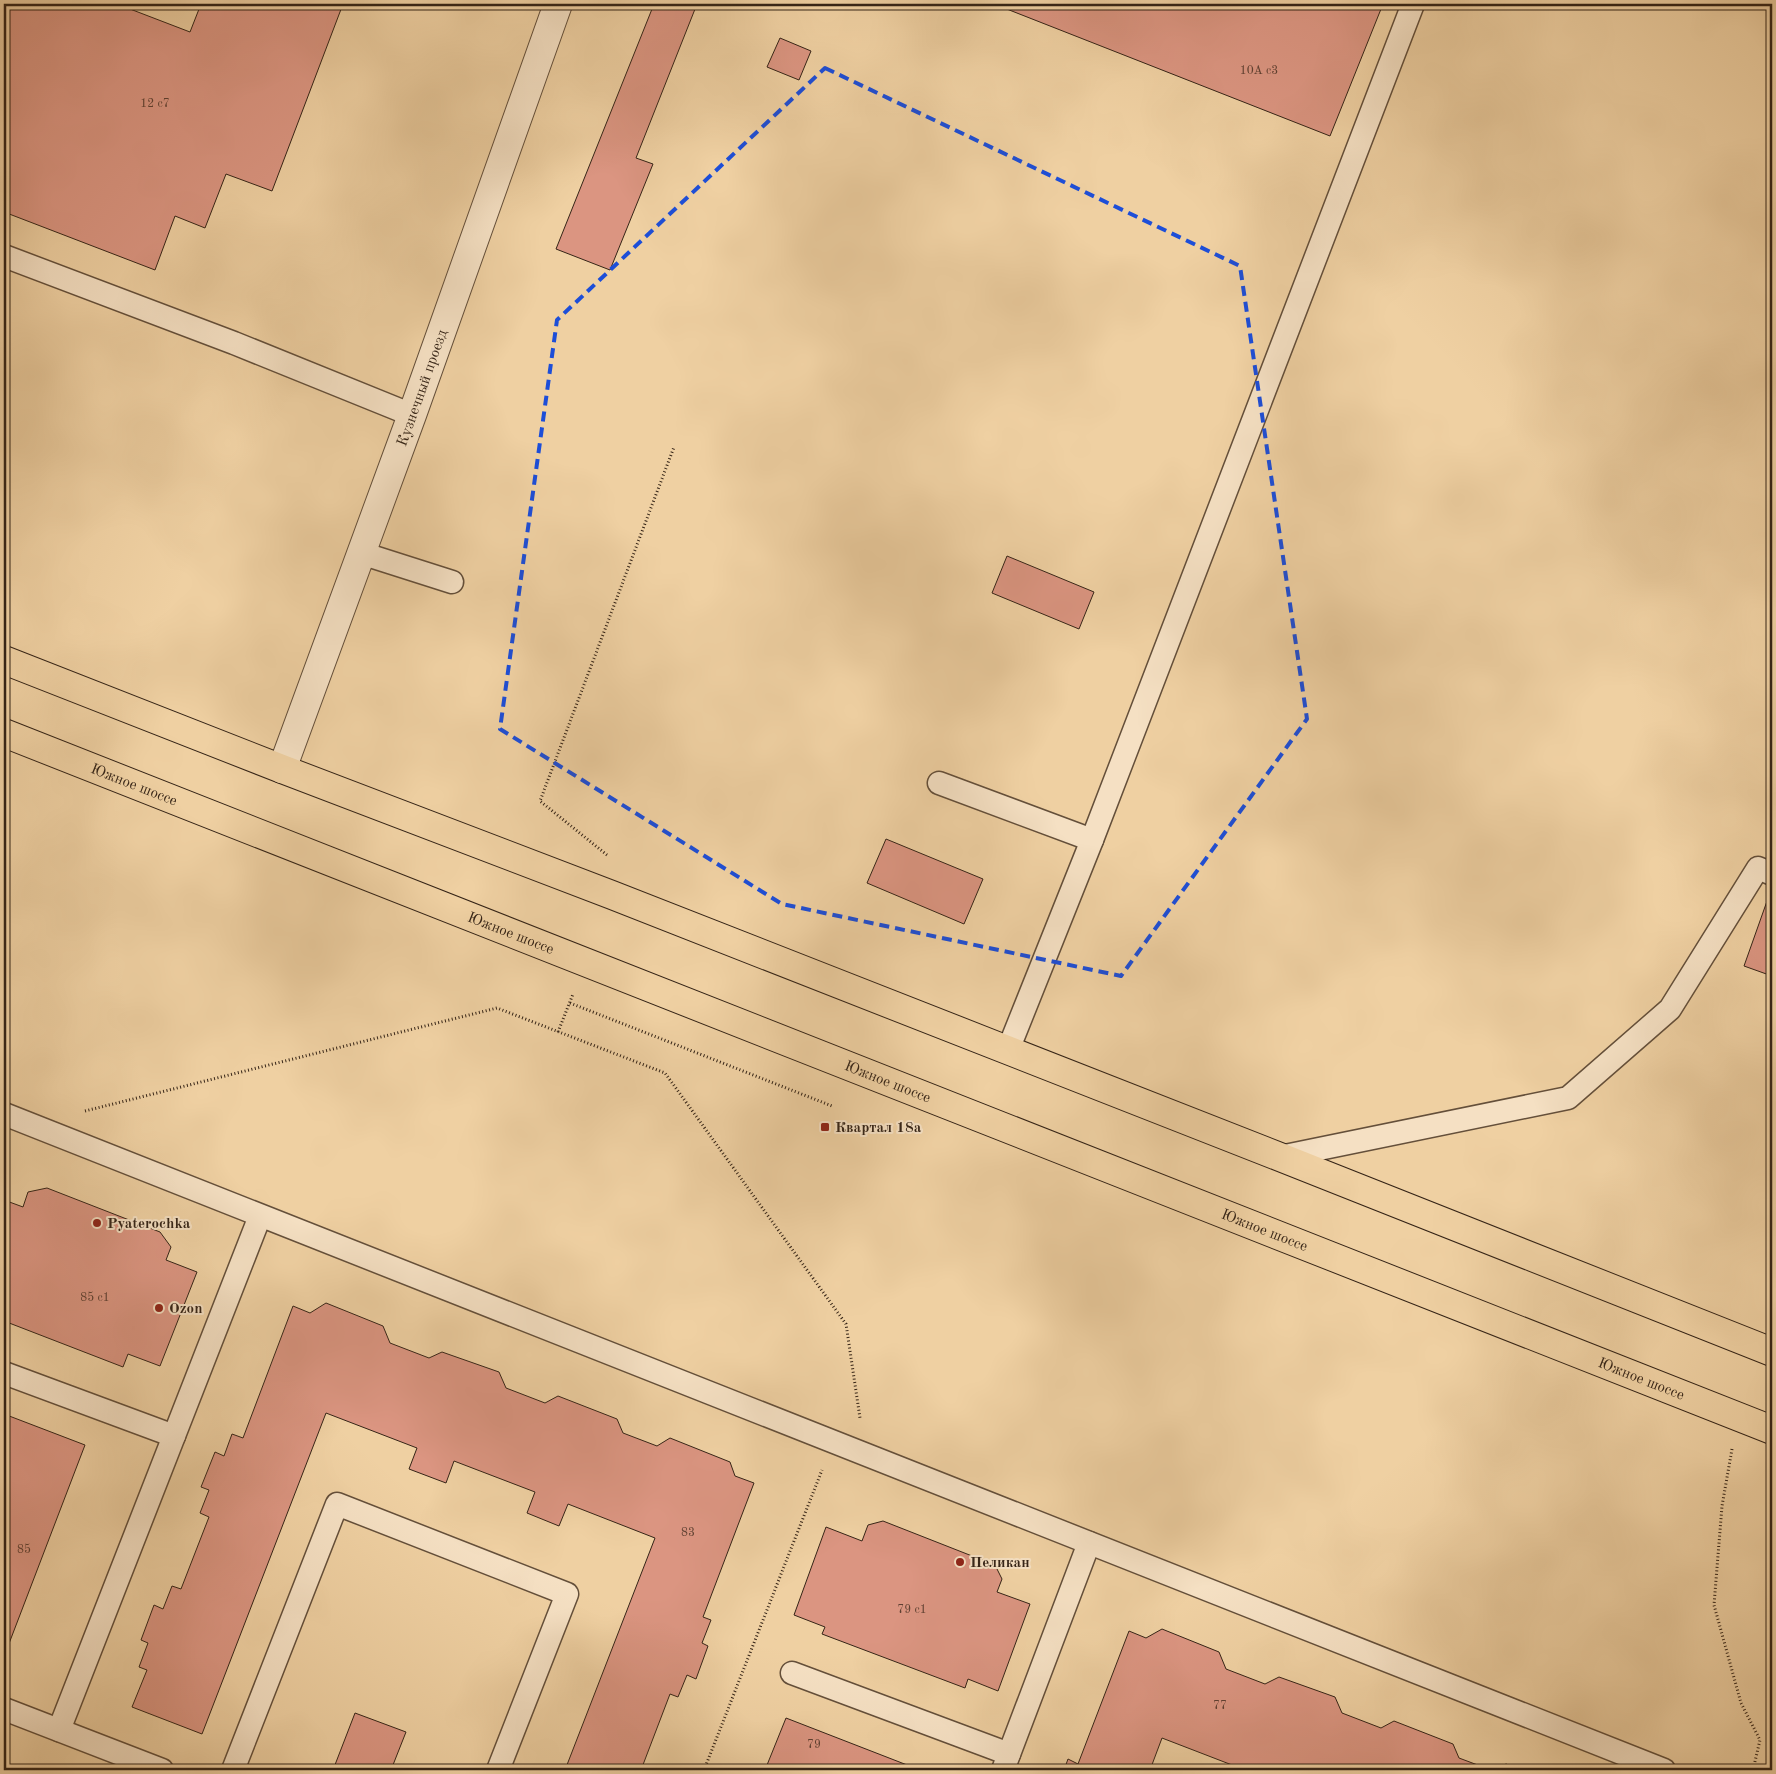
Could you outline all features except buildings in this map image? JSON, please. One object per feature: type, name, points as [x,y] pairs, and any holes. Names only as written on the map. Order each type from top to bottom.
[{"type":"main road","points":[[4,660],[612,895],[1772,1352]]},
{"type":"main road","name":"Южное шоссе","points":[[4,733],[1772,1430]]},
{"type":"street","name":"Кузнечный проезд","points":[[282,769],[412,415],[558,4]]},
{"type":"lane","points":[[1008,1050],[1092,840],[1413,4]]},
{"type":"lane","points":[[4,256],[234,343],[412,415]]},
{"type":"lane","points":[[361,553],[452,582]]},
{"type":"lane","points":[[939,783],[1092,840]]},
{"type":"lane","points":[[1280,1157],[1568,1098],[1670,1009],[1758,868],[1772,874]]},
{"type":"lane","points":[[4,1114],[1664,1770]]},
{"type":"lane","points":[[59,1730],[260,1216]]},
{"type":"lane","points":[[4,1373],[174,1436]]},
{"type":"lane","points":[[233,1770],[337,1504],[567,1594],[498,1770]]},
{"type":"lane","points":[[792,1673],[1006,1762],[1090,1543]]},
{"type":"lane","points":[[4,1709],[162,1770]]},
{"type":"path","points":[[608,855],[540,801],[674,447]]},
{"type":"path","points":[[558,1032],[570,1003],[832,1106]]},
{"type":"path","points":[[30,1125],[497,1008],[665,1073],[846,1324],[866,1455]]},
{"type":"path","points":[[1738,1417],[1722,1506],[1714,1605],[1741,1703],[1760,1740],[1753,1770]]},
{"type":"path","points":[[704,1770],[823,1466]]},
{"type":"highlighted area","points":[[825,68],[1240,266],[1307,719],[1121,976],[782,904],[500,729],[557,320]]},
{"type":"place","name":"Квартал 18а","points":[[825,1127]]},
{"type":"place","name":"Pyaterochka","points":[[97,1223]]},
{"type":"place","name":"Ozon","points":[[159,1308]]},
{"type":"place","name":"Пеликан","points":[[960,1562]]}]
